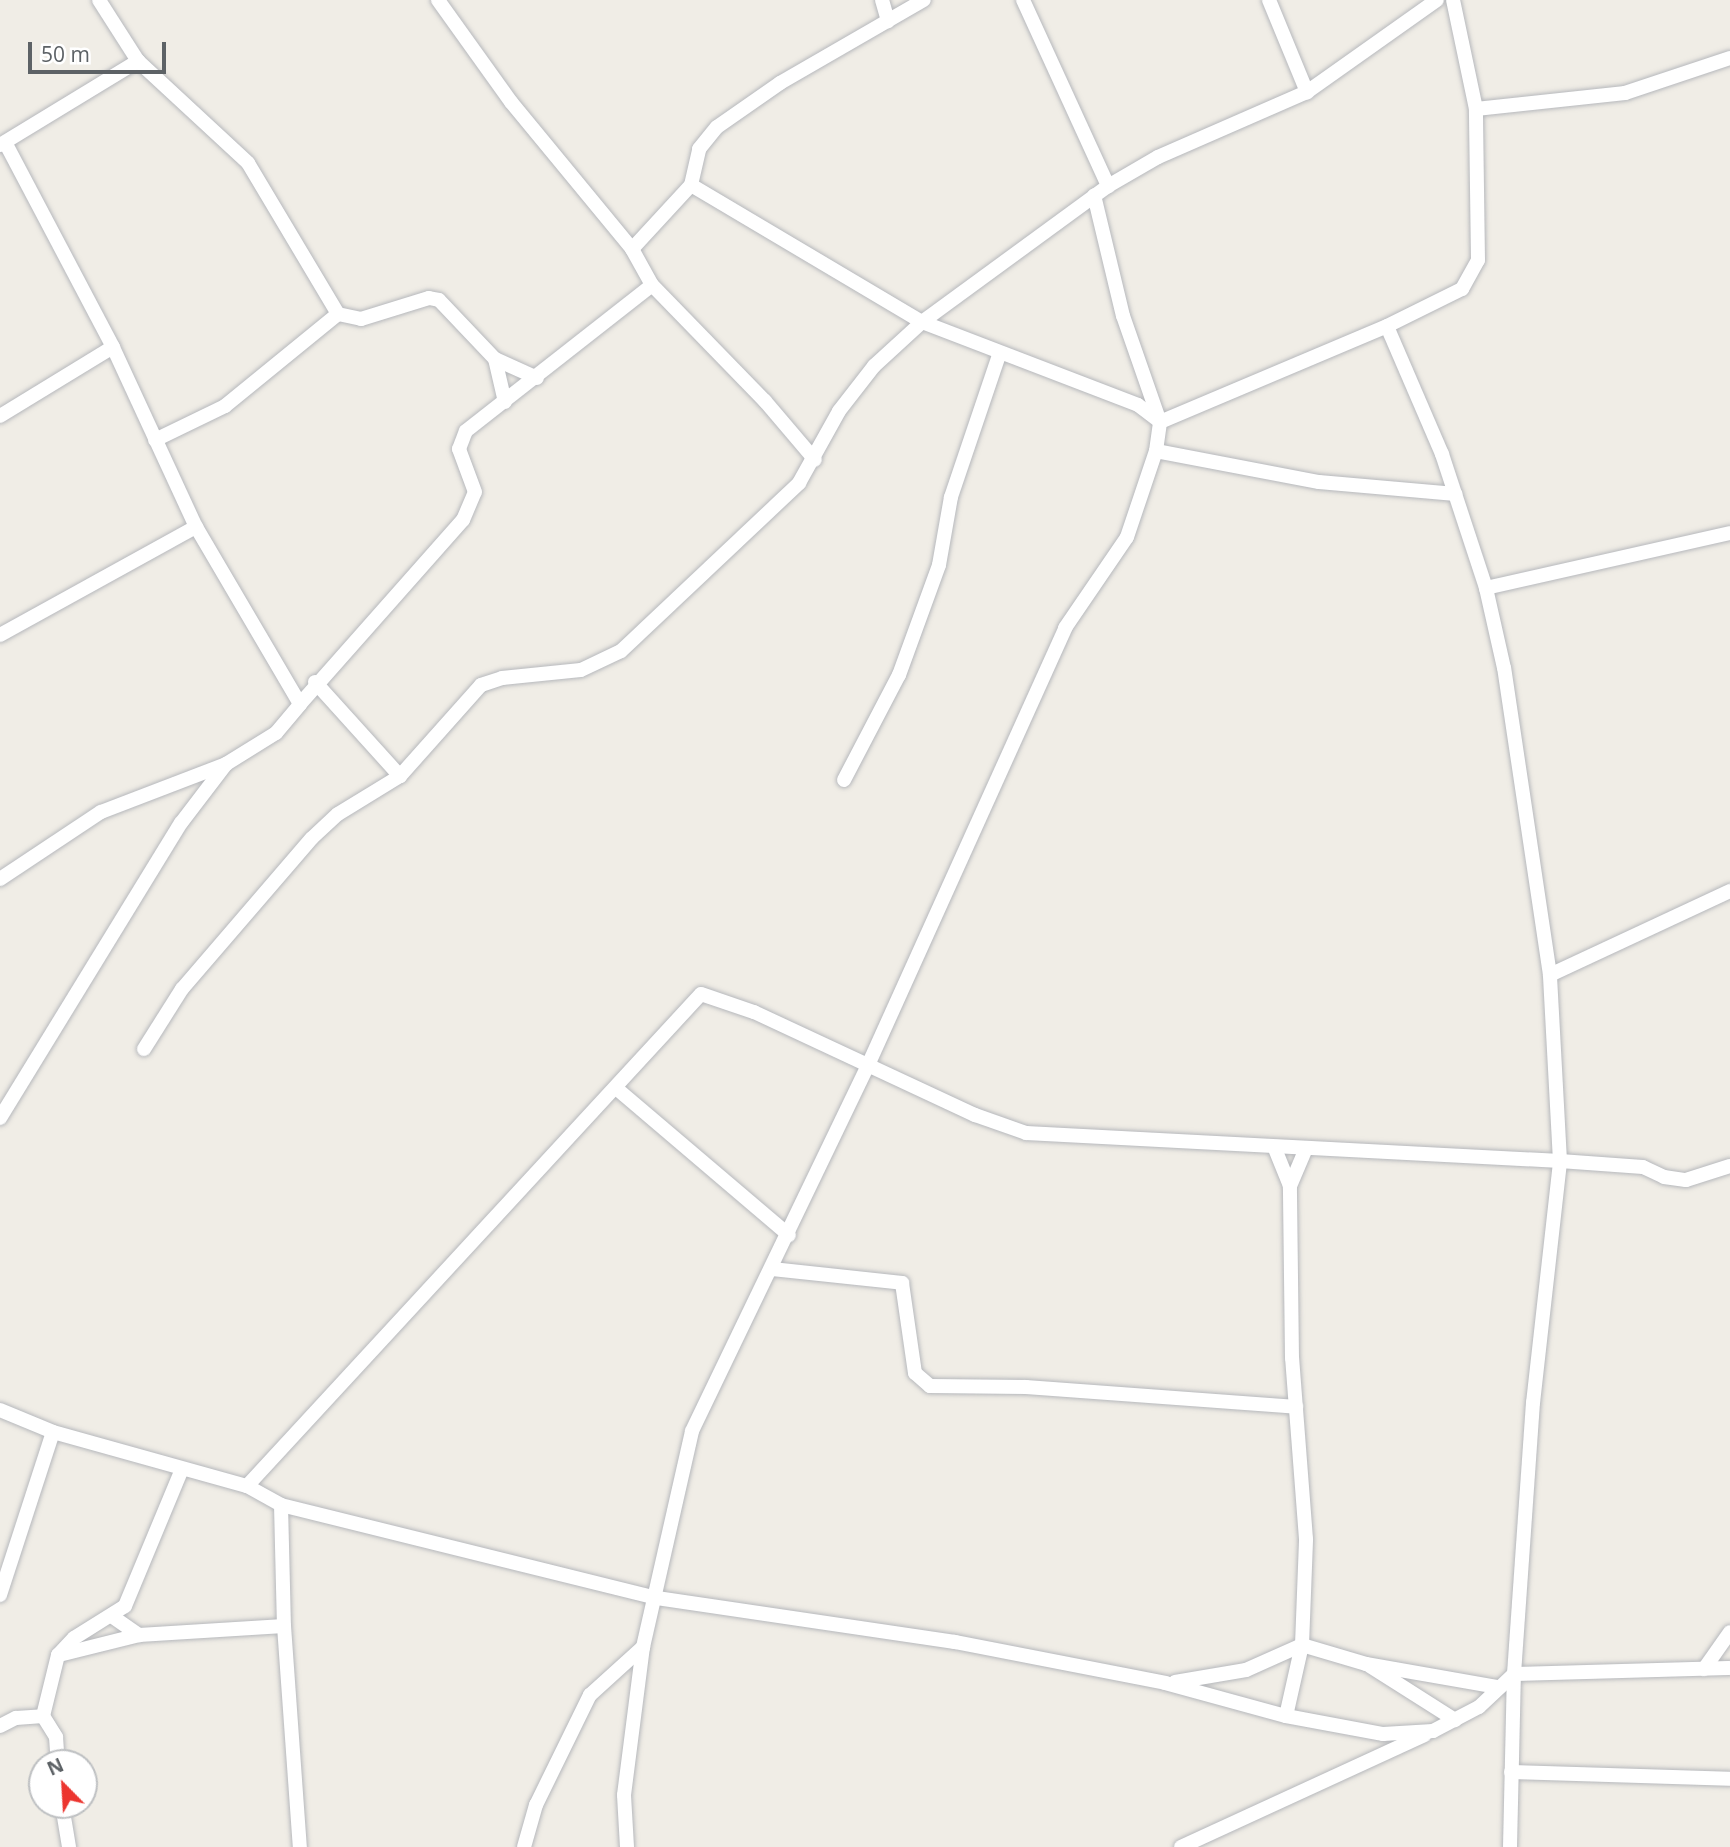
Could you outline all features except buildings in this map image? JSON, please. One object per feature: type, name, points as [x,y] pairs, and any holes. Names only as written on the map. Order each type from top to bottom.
[{"type":"street","points":[[99,0],[138,61],[248,163],[338,314],[362,319],[429,298],[439,300],[495,359],[537,378]]},
{"type":"street","points":[[438,0],[511,102],[632,249],[652,285],[765,401],[815,460]]},
{"type":"street","points":[[882,0],[888,21]]},
{"type":"street","points":[[632,249],[691,185],[699,149],[717,127],[780,83],[924,0]]},
{"type":"street","points":[[1023,0],[1108,186]]},
{"type":"street","points":[[1269,0],[1307,92]]},
{"type":"street","points":[[144,1049],[182,989],[312,838],[338,814],[400,776],[481,685],[502,678],[581,670],[621,651],[799,484],[815,460],[839,411],[874,366],[922,322],[1108,186],[1158,157],[1307,92],[1437,0]]},
{"type":"street","points":[[1160,422],[1387,326],[1462,289],[1472,275],[1478,260],[1476,109],[1453,0]]},
{"type":"street","points":[[1476,109],[1625,93],[1730,58]]},
{"type":"street","points":[[138,61],[3,144],[113,347],[196,527],[300,704]]},
{"type":"street","points":[[691,185],[922,322],[999,355],[1138,405],[1160,422]]},
{"type":"street","points":[[627,1847],[624,1795],[643,1647],[657,1598],[669,1521],[692,1431],[789,1235],[869,1063],[1065,628],[1127,537],[1156,451],[1160,422],[1123,316],[1094,195]]},
{"type":"street","points":[[0,880],[101,812],[226,764],[276,733],[315,682],[463,520],[475,492],[460,439],[652,285]]},
{"type":"street","points":[[155,440],[225,406],[338,314]]},
{"type":"street","points":[[1387,326],[1455,494],[1486,588],[1504,668],[1550,975],[1560,1161],[1532,1403],[1514,1674],[1510,1847]]},
{"type":"street","points":[[0,416],[113,347]]},
{"type":"street","points":[[844,780],[900,675],[939,565],[951,497],[999,355]]},
{"type":"street","points":[[495,359],[505,402]]},
{"type":"street","points":[[1156,451],[1319,482],[1455,494]]},
{"type":"street","points":[[0,635],[196,527]]},
{"type":"street","points":[[1486,588],[1730,533]]},
{"type":"street","points":[[315,682],[400,776]]},
{"type":"street","points":[[0,1118],[181,824],[226,764]]},
{"type":"street","points":[[1550,975],[1730,891]]},
{"type":"street","points":[[247,1486],[701,994],[754,1012],[869,1063],[975,1115],[1026,1133],[1275,1149],[1560,1161],[1643,1167],[1664,1177],[1686,1180],[1730,1166]]},
{"type":"street","points":[[616,1088],[789,1235]]},
{"type":"street","points":[[1275,1149],[1290,1186],[1296,1406],[1306,1539],[1302,1645],[1286,1716]]},
{"type":"street","points":[[1290,1186],[1305,1150]]},
{"type":"street","points":[[772,1269],[902,1283],[915,1373],[930,1386],[1026,1387],[1296,1406]]},
{"type":"street","points":[[0,1410],[52,1432],[247,1486],[281,1505],[657,1598],[955,1642],[1165,1683],[1286,1716],[1383,1734],[1433,1731]]},
{"type":"street","points":[[0,1595],[52,1432]]},
{"type":"street","points":[[57,1749],[56,1737],[43,1716],[58,1655],[74,1638],[113,1616],[139,1579],[181,1469]]},
{"type":"street","points":[[281,1505],[284,1626],[300,1847]]},
{"type":"street","points":[[113,1616],[139,1634]]},
{"type":"street","points":[[58,1655],[139,1634],[284,1626]]},
{"type":"street","points":[[1704,1669],[1730,1632]]},
{"type":"street","points":[[1165,1683],[1246,1670],[1302,1645],[1366,1664],[1498,1687]]},
{"type":"street","points":[[524,1847],[536,1805],[590,1695],[643,1647]]},
{"type":"street","points":[[1366,1664],[1455,1720]]},
{"type":"street","points":[[1181,1847],[1455,1720],[1479,1707],[1514,1674],[1730,1668]]},
{"type":"street","points":[[0,1726],[16,1717],[43,1716]]},
{"type":"street","points":[[1511,1772],[1730,1779]]},
{"type":"street","points":[[64,1819],[69,1847]]}]
